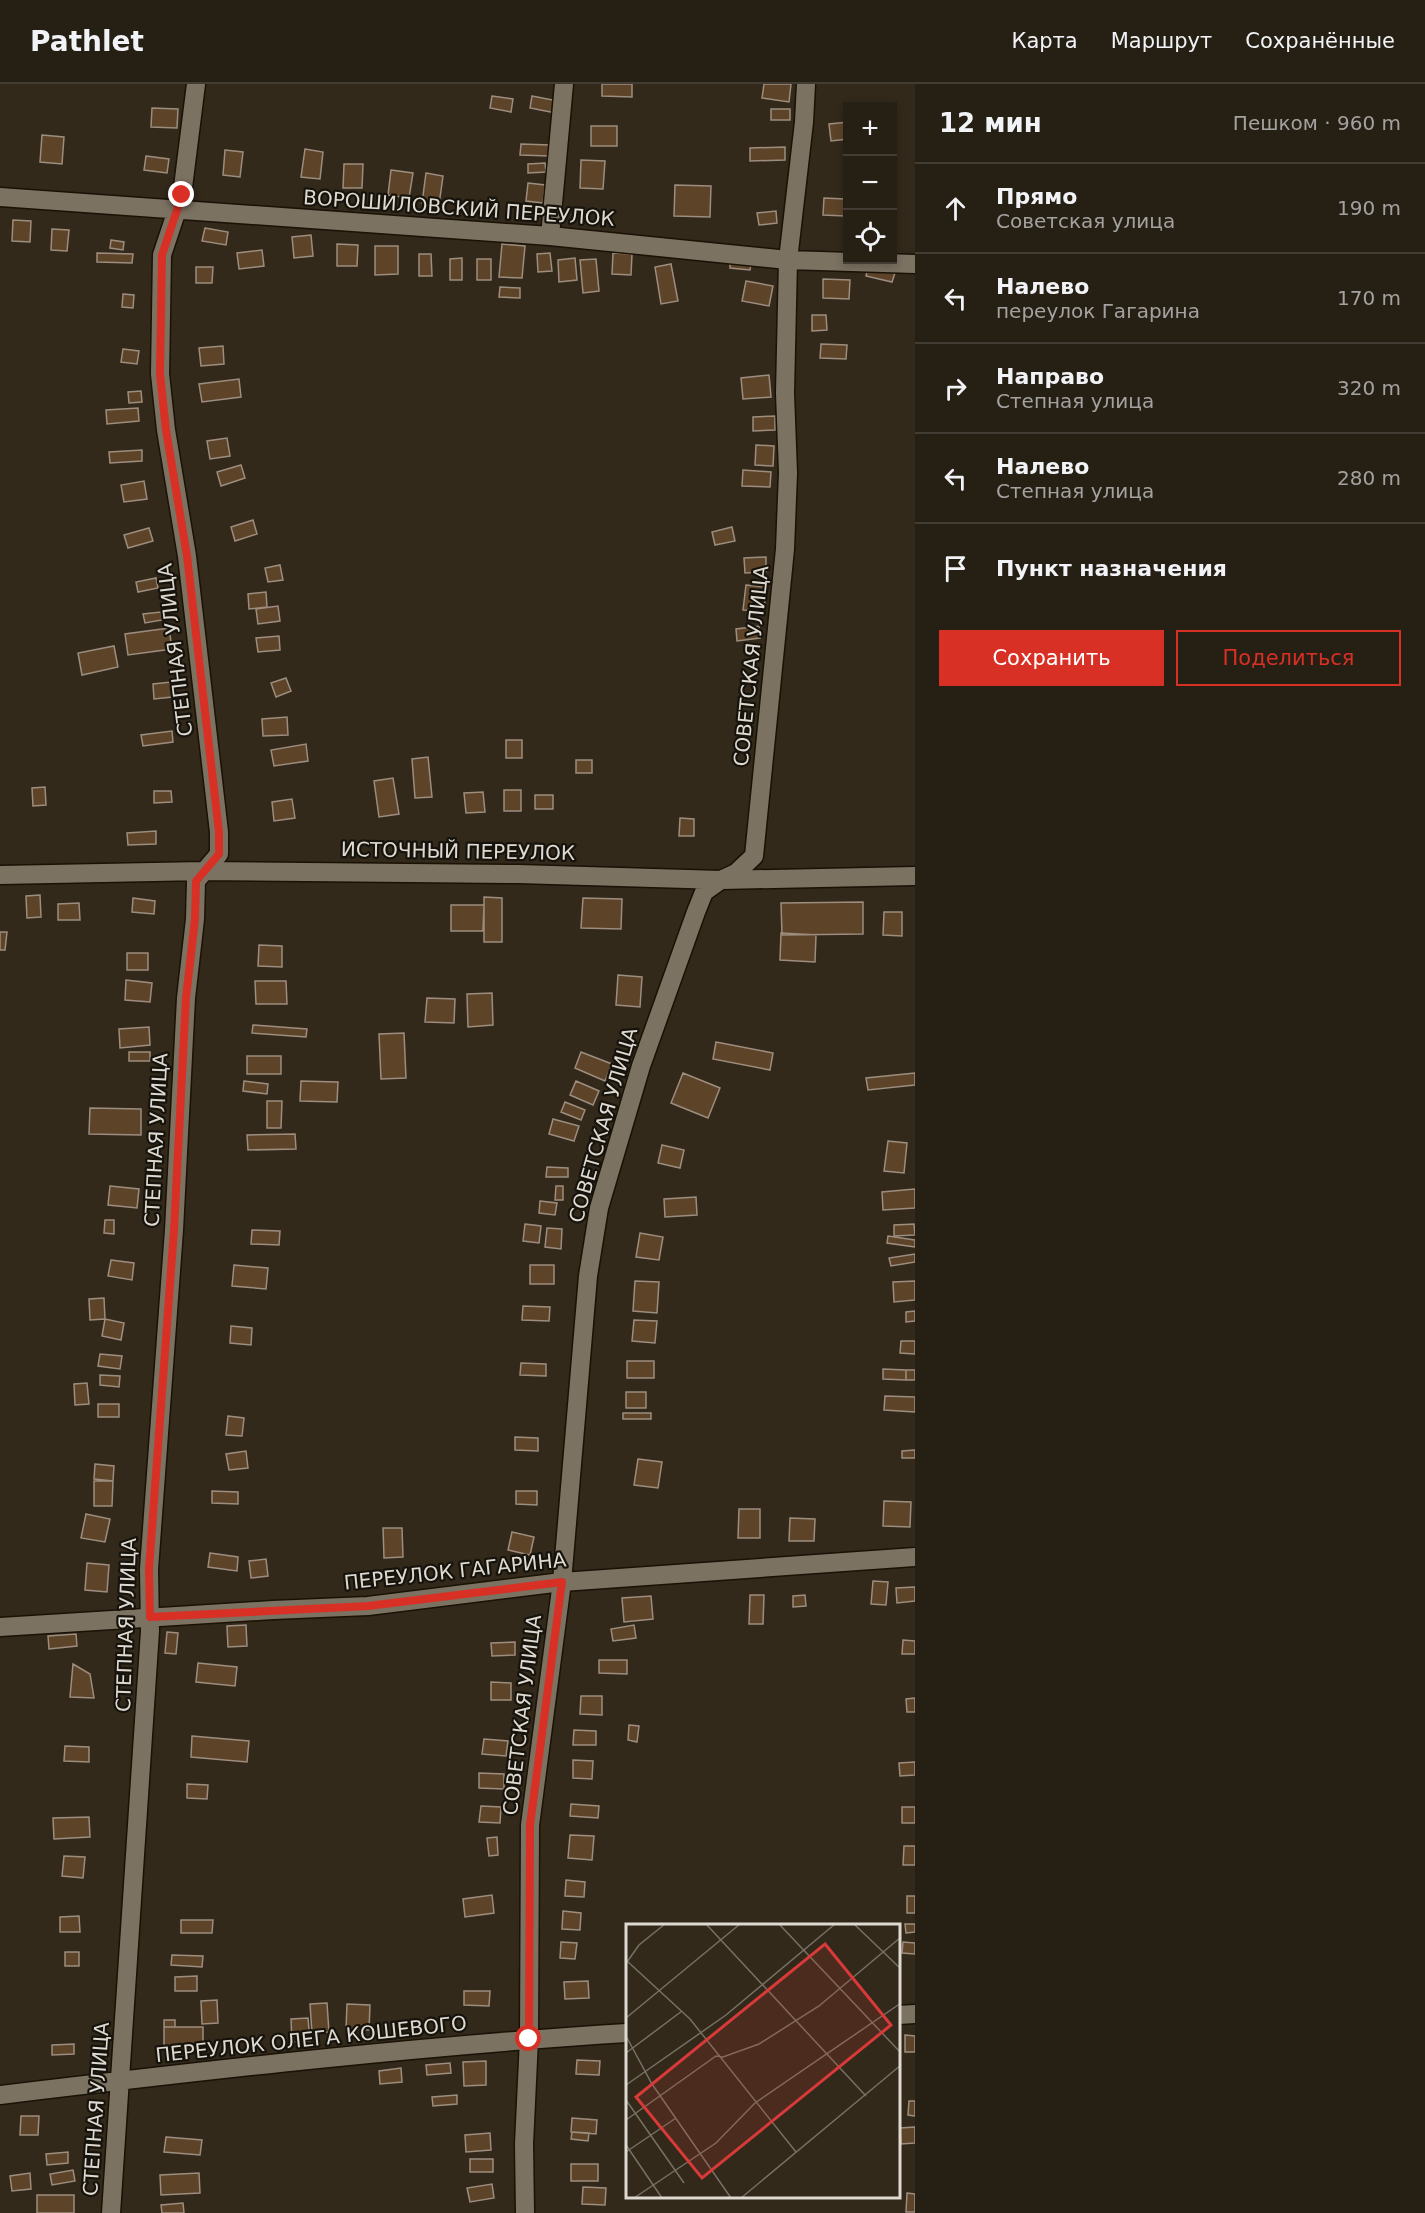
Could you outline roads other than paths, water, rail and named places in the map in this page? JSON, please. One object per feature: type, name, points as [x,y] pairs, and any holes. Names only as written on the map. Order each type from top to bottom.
[{"type":"street","name":"СТЕПНАЯ УЛИЦА","points":[[111,2213],[150,1617],[149,1569],[174,1230],[186,998],[195,919],[196,881],[219,854],[219,832],[187,556],[166,430],[160,374],[162,255],[183,186],[196,84]]},
{"type":"street","points":[[550,236],[564,84]]},
{"type":"street","name":"СОВЕТСКАЯ УЛИЦА","points":[[525,2213],[524,2144],[529,2039],[530,1825],[562,1582],[588,1276],[599,1208],[641,1066],[696,912],[704,892],[736,873],[754,856],[785,549],[788,473],[785,393],[788,260],[804,122],[806,84]]},
{"type":"street","name":"ВОРОШИЛОВСКИЙ ПЕРЕУЛОК","points":[[0,197],[550,236],[788,260],[915,264]]},
{"type":"street","name":"ИСТОЧНЫЙ ПЕРЕУЛОК","points":[[0,875],[204,871],[518,874],[721,880],[915,876]]},
{"type":"street","name":"ПЕРЕУЛОК ГАГАРИНА","points":[[0,1627],[368,1606],[562,1582],[915,1557]]},
{"type":"street","points":[[900,2015],[915,2014]]},
{"type":"street","name":"ПЕРЕУЛОК ОЛЕГА КОШЕВОГО","points":[[0,2095],[121,2080],[529,2039],[626,2033]]}]
